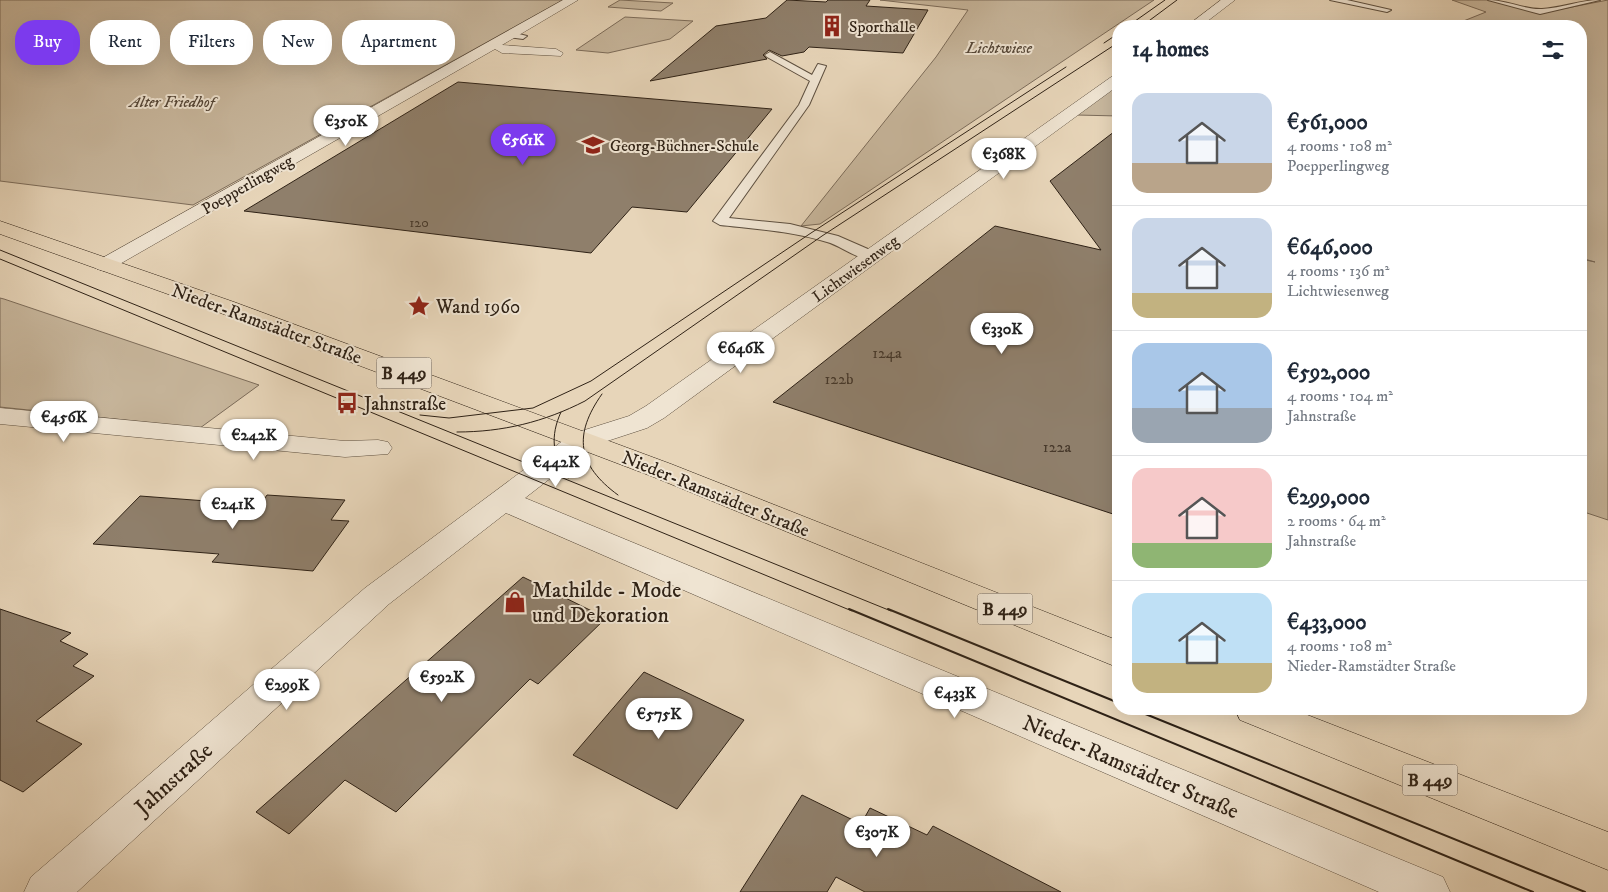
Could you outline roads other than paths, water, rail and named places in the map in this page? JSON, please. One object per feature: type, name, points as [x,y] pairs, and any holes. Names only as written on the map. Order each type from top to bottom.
[{"type":"main road","name":"Nieder-Ramstädter Straße","points":[[0,227],[226,307],[687,480],[1112,652]]},
{"type":"main road","name":"B 449","points":[[1267,715],[1608,851]]},
{"type":"street","name":"Poepperlingweg","points":[[104,265],[506,42],[572,0]]},
{"type":"street","points":[[1201,20],[1229,0]]},
{"type":"street","points":[[506,42],[556,53]]},
{"type":"street","name":"Lichtwiesenweg","points":[[582,440],[638,422],[655,412],[1112,83]]},
{"type":"street","points":[[0,416],[345,449],[378,448]]},
{"type":"street","name":"Jahnstraße","points":[[46,892],[377,596],[582,440]]},
{"type":"street","name":"Nieder-Ramstädter Straße","points":[[503,500],[1425,891]]},
{"type":"lane","points":[[1334,0],[1387,10]]},
{"type":"lane","points":[[1492,0],[1539,12],[1596,0]]},
{"type":"lane","points":[[770,55],[815,80]]},
{"type":"lane","points":[[821,66],[804,105],[720,221],[790,228],[833,239],[872,256]]},
{"type":"tram line","points":[[1137,20],[1165,0]]},
{"type":"tram line","points":[[1150,20],[1177,0]]},
{"type":"tram line","points":[[1104,43],[1112,38]]},
{"type":"tram line","points":[[457,432],[507,428],[554,415],[585,401],[822,236],[1112,47]]},
{"type":"tram line","points":[[420,415],[449,418],[533,408],[591,381],[811,233],[1066,67]]},
{"type":"tram line","points":[[0,250],[891,611]]},
{"type":"tram line","points":[[0,259],[852,611]]},
{"type":"tram line","points":[[602,394],[586,423],[584,449],[587,461],[594,472],[604,484],[618,495]]},
{"type":"tram line","points":[[561,412],[555,429],[554,446],[559,462],[568,478]]},
{"type":"tram line","points":[[849,609],[1533,892]]},
{"type":"tram line","points":[[888,609],[1112,700]]},
{"type":"tram line","points":[[1148,715],[1585,892]]},
{"type":"place","name":"Sporthalle","points":[[832,26]]},
{"type":"place","name":"Georg-Büchner-Schule","points":[[593,145]]},
{"type":"place","name":"Wand 1960","points":[[419,306]]},
{"type":"place","name":"Jahnstraße","points":[[347,403]]},
{"type":"place","name":"Mathilde - Mode und Dekoration","points":[[515,602]]},
{"type":"park label","name":"Lichtwiese","points":[[999,47]]},
{"type":"park label","name":"Alter Friedhof","points":[[172,101]]}]
